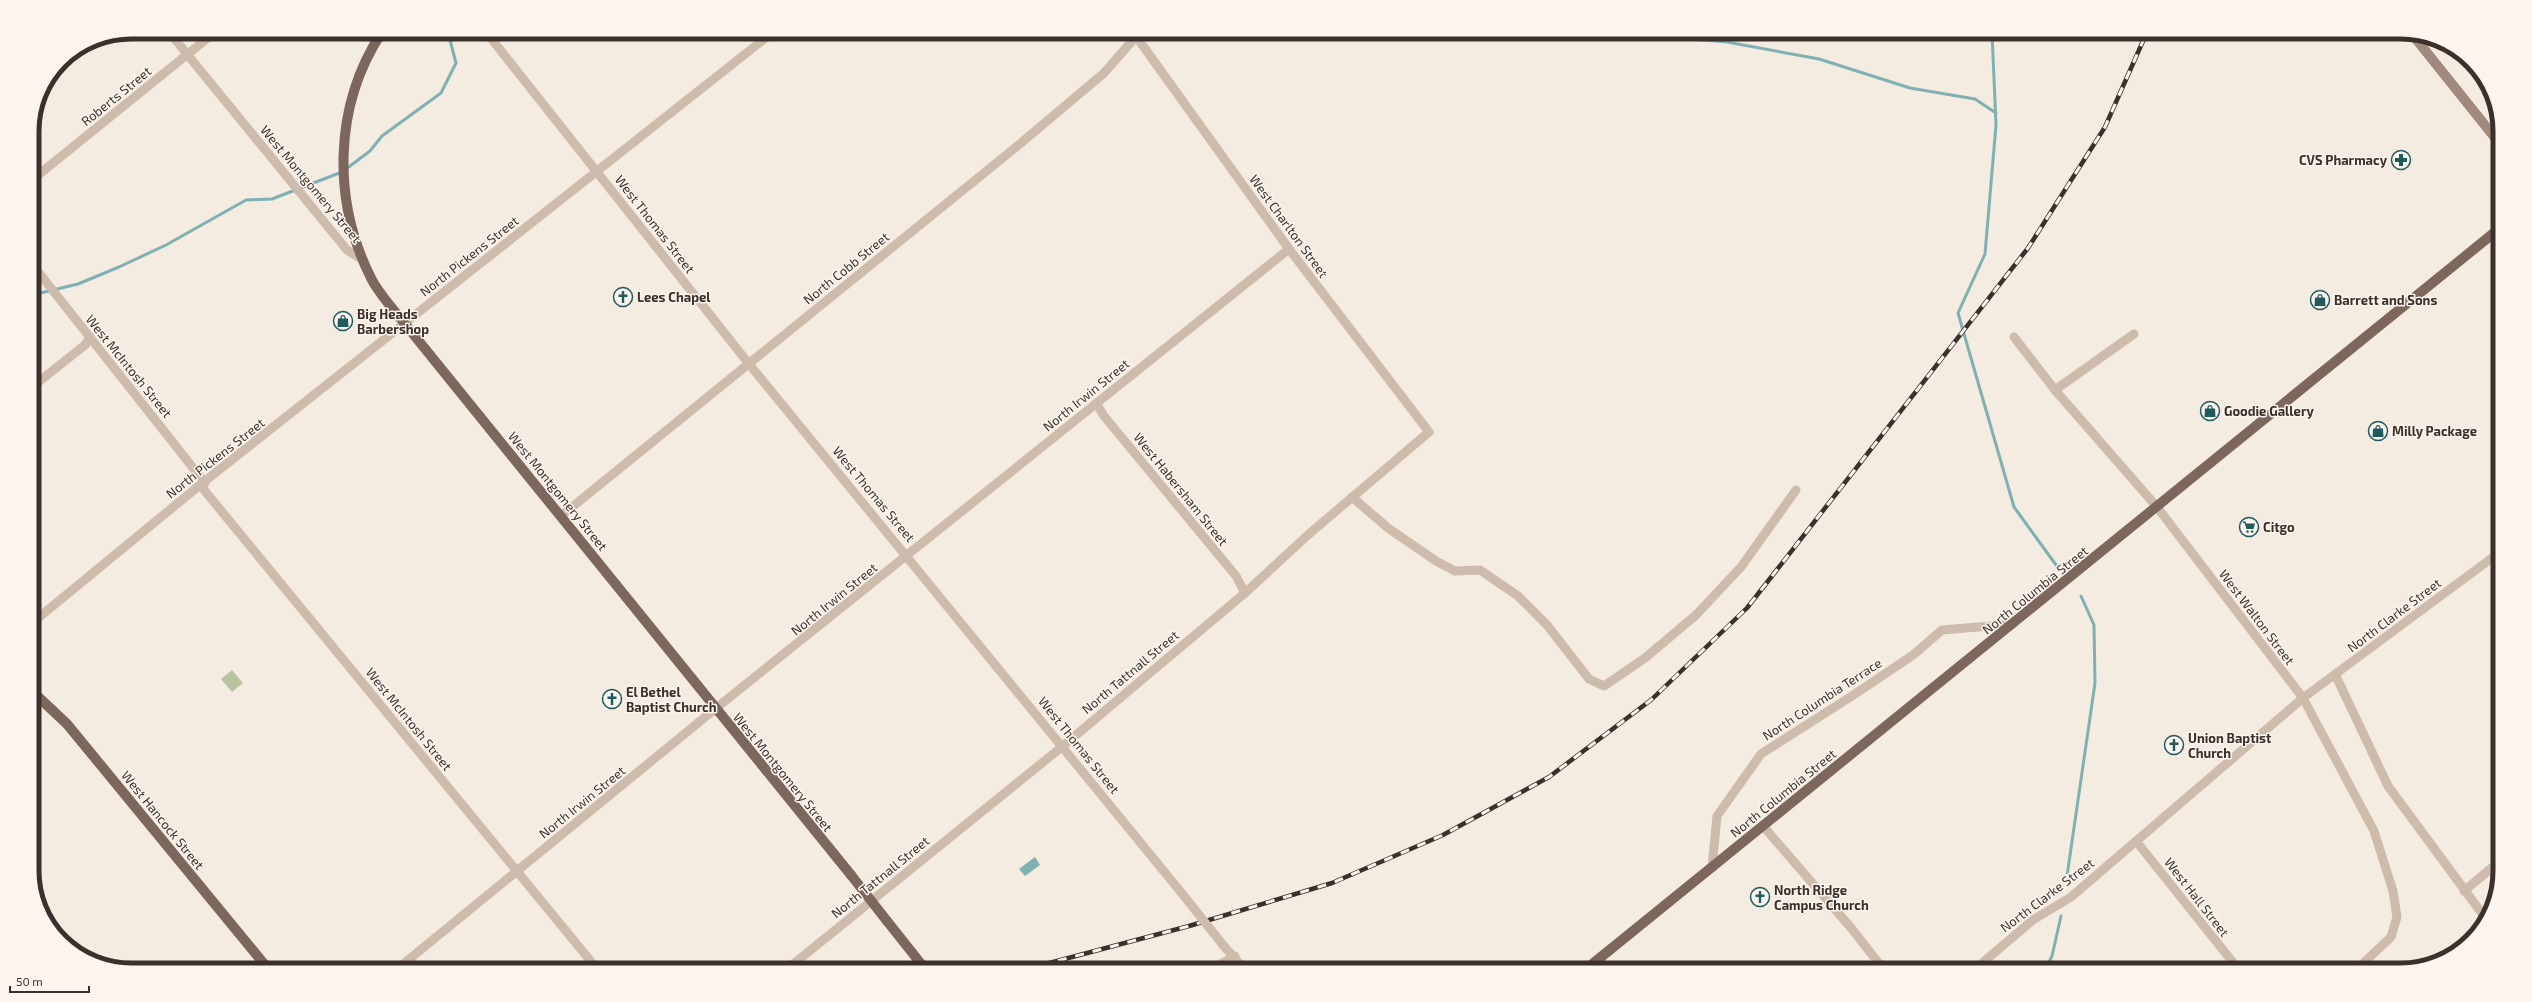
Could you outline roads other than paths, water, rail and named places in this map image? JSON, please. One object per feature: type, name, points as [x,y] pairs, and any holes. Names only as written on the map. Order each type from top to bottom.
[{"type":"main road","points":[[363,260],[353,235],[346,205],[343,171],[344,139],[354,91],[366,60],[378,39]]},
{"type":"main road","points":[[2417,41],[2493,135]]},
{"type":"main road","name":"North Columbia Street","points":[[1594,963],[2157,508],[2493,234]]},
{"type":"main road","name":"West Montgomery Street","points":[[363,260],[373,282],[404,324],[851,875],[920,963]]},
{"type":"main road","name":"West Hancock Street","points":[[39,698],[67,724],[263,963]]},
{"type":"street","name":"West Montgomery Street","points":[[174,39],[347,250],[363,260]]},
{"type":"street","name":"Roberts Street","points":[[39,174],[206,39]]},
{"type":"street","name":"West Thomas Street","points":[[492,39],[749,364],[1063,746],[1223,945],[1240,963]]},
{"type":"street","name":"North Pickens Street","points":[[39,617],[202,484],[764,39]]},
{"type":"street","name":"North Cobb Street","points":[[560,516],[749,364],[1104,73],[1132,39]]},
{"type":"street","name":"West Charlton Street","points":[[1140,39],[1289,249],[1429,432]]},
{"type":"street","name":"North Irwin Street","points":[[404,963],[716,709],[1289,249]]},
{"type":"street","name":"West McIntosh Street","points":[[39,273],[202,484],[592,963]]},
{"type":"street","points":[[2055,390],[2134,334]]},
{"type":"street","points":[[39,381],[85,345],[90,337]]},
{"type":"street","name":"West Walton Street","points":[[2014,337],[2055,390],[2157,508],[2303,698],[2374,831],[2393,891],[2397,917],[2391,937],[2364,963]]},
{"type":"street","name":"West Habersham Street","points":[[1096,403],[1104,416],[1236,576],[1245,593]]},
{"type":"street","name":"North Tattnall Street","points":[[795,963],[1063,746],[1245,593],[1352,497],[1429,432]]},
{"type":"street","points":[[1352,497],[1388,528],[1436,561],[1455,571],[1480,570],[1518,596],[1547,626],[1589,679],[1604,686],[1644,658],[1696,615],[1741,567],[1796,490]]},
{"type":"street","name":"North Clarke Street","points":[[1982,963],[2033,920],[2071,897],[2303,698],[2493,557]]},
{"type":"street","name":"North Columbia Terrace","points":[[1712,868],[1716,816],[1761,754],[1906,660],[1942,630],[2013,624]]},
{"type":"street","points":[[2335,674],[2388,786],[2482,913]]},
{"type":"street","points":[[1763,826],[1852,929],[1879,963]]},
{"type":"street","name":"West Hall Street","points":[[2136,841],[2233,963]]},
{"type":"street","points":[[2464,890],[2493,867]]},
{"type":"street","points":[[1223,963],[1235,956]]},
{"type":"water","points":[[1035,857],[1040,865],[1025,876],[1019,869]]},
{"type":"waterway","points":[[346,169],[370,151],[382,136],[441,93],[456,63],[450,39]]},
{"type":"waterway","points":[[1693,39],[1727,42],[1819,59],[1910,88],[1975,99],[1996,113]]},
{"type":"waterway","points":[[1992,39],[1996,125],[1985,254],[1958,313],[2014,507],[2056,565]]},
{"type":"waterway","points":[[39,293],[78,284],[119,267],[166,245],[246,200],[272,199],[342,172]]},
{"type":"waterway","points":[[2067,876],[2095,683],[2094,625],[2081,596]]},
{"type":"waterway","points":[[2048,963],[2052,956],[2061,916]]},
{"type":"railway","points":[[1049,963],[1189,926],[1332,883],[1443,835],[1549,777],[1651,700],[1747,608],[2028,248],[2105,127],[2144,39]]},
{"type":"place","name":"CVS Pharmacy","points":[[2401,160]]},
{"type":"place","name":"Lees Chapel","points":[[623,297]]},
{"type":"place","name":"Barrett and Sons","points":[[2320,300]]},
{"type":"place","name":"Big Heads Barbershop","points":[[343,321]]},
{"type":"place","name":"Goodie Gallery","points":[[2210,411]]},
{"type":"place","name":"Milly Package","points":[[2378,431]]},
{"type":"place","name":"Citgo","points":[[2249,527]]},
{"type":"place","name":"El Bethel Baptist Church","points":[[612,699]]},
{"type":"place","name":"Union Baptist Church","points":[[2174,745]]},
{"type":"place","name":"North Ridge Campus Church","points":[[1760,897]]}]
